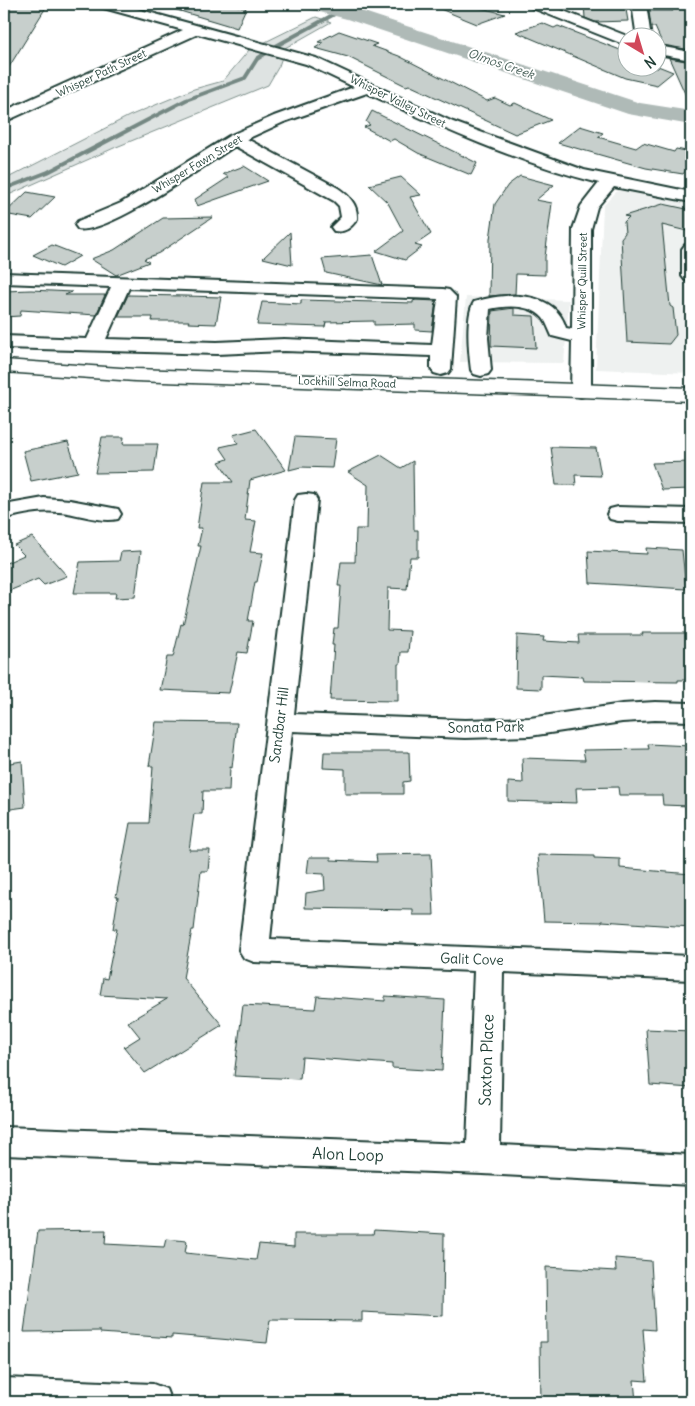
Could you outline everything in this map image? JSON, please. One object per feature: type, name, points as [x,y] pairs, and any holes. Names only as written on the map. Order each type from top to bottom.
[{"type":"main road","name":"Lockhill Selma Road","points":[[4,364],[145,376],[434,368],[481,370],[691,395]]},
{"type":"main road","name":"Lockhill Selma Road","points":[[434,368],[581,382],[691,378]]},
{"type":"street","name":"Whisper Valley Street","points":[[105,4],[311,61],[466,132],[578,173],[691,197]]},
{"type":"street","points":[[534,4],[618,37]]},
{"type":"street","points":[[639,4],[643,28]]},
{"type":"street","name":"Whisper Path Street","points":[[4,117],[197,29]]},
{"type":"street","points":[[668,52],[691,56]]},
{"type":"street","name":"Whisper Fawn Street","points":[[84,225],[127,207],[235,139],[279,119],[368,87]]},
{"type":"street","points":[[235,139],[332,192],[344,201],[350,210],[349,219],[340,227]]},
{"type":"street","name":"Whisper Quill Street","points":[[581,382],[582,229],[589,206],[610,181]]},
{"type":"street","points":[[691,249],[691,276]]},
{"type":"street","points":[[4,278],[443,294],[447,297],[434,368],[284,345],[217,348],[4,342]]},
{"type":"street","points":[[94,345],[122,282]]},
{"type":"street","points":[[481,370],[478,343],[479,318],[481,306],[489,302],[514,302],[536,306],[554,318],[558,331],[564,335],[581,335]]},
{"type":"street","name":"Sandbar Hill","points":[[254,950],[306,500]]},
{"type":"street","points":[[4,512],[34,504],[64,504],[110,514]]},
{"type":"street","points":[[618,514],[691,516]]},
{"type":"street","name":"Sonata Park","points":[[280,722],[465,730],[530,727],[622,713],[654,711],[691,712]]},
{"type":"street","name":"Galit Cove","points":[[254,950],[691,968]]},
{"type":"street","name":"Saxton Place","points":[[483,1159],[489,960]]},
{"type":"street","name":"Alon Loop","points":[[4,1141],[483,1159],[691,1170]]},
{"type":"street","points":[[4,1396],[153,1402]]},
{"type":"shaded area","points":[[316,17],[331,22],[285,48],[279,66],[268,85],[114,148],[4,197],[4,180],[129,116],[194,89],[223,81],[249,50]]},
{"type":"shaded area","points":[[618,190],[691,204],[691,373],[596,369],[603,206]]},
{"type":"shaded area","points":[[466,297],[569,300],[564,363],[460,362]]},
{"type":"building","points":[[15,4],[48,4],[4,75],[4,12]]},
{"type":"building","points":[[171,4],[232,4],[246,8],[237,28],[170,8]]},
{"type":"building","points":[[434,4],[465,4],[505,14],[477,24],[433,6]]},
{"type":"building","points":[[584,4],[625,4],[628,21],[595,22],[585,18]]},
{"type":"building","points":[[670,4],[691,4],[691,50],[668,46],[668,28],[651,27],[649,11],[673,11]]},
{"type":"building","points":[[542,23],[554,28],[558,26],[618,49],[618,75],[516,32]]},
{"type":"building","points":[[339,31],[377,44],[372,46],[399,56],[487,101],[495,98],[510,105],[515,103],[551,120],[515,134],[409,85],[406,86],[348,57],[315,48],[323,43],[318,42]]},
{"type":"building","points":[[669,58],[691,62],[691,107]]},
{"type":"building","points":[[625,78],[666,78],[657,85]]},
{"type":"building","points":[[372,111],[477,163],[471,175],[418,153],[394,139],[390,141],[364,127],[370,125],[366,122]]},
{"type":"building","points":[[580,126],[603,133],[598,137],[636,148],[643,143],[674,152],[676,149],[691,152],[691,164],[683,174],[646,168],[558,143]]},
{"type":"building","points":[[244,166],[268,181],[197,206],[194,200],[229,177],[223,174]]},
{"type":"building","points":[[520,176],[554,185],[536,200],[552,203],[545,257],[545,275],[516,274],[515,294],[489,296],[490,239],[495,204],[508,185]]},
{"type":"building","points":[[401,177],[421,195],[410,197],[431,234],[415,245],[422,247],[405,260],[376,251],[403,231],[388,203],[369,185]]},
{"type":"building","points":[[27,192],[55,197],[32,219],[4,214]]},
{"type":"building","points":[[663,204],[691,210],[691,232],[662,225],[670,306],[673,308],[676,335],[669,344],[627,342],[621,238],[625,233],[624,222],[629,217],[624,216]]},
{"type":"building","points":[[213,217],[159,253],[144,259],[149,262],[116,275],[91,259],[114,250],[163,218]]},
{"type":"building","points":[[290,232],[292,265],[263,258]]},
{"type":"building","points":[[52,245],[80,256],[61,267],[33,255]]},
{"type":"building","points":[[372,255],[382,285],[326,273],[322,259]]},
{"type":"building","points":[[4,291],[72,292],[65,295],[105,295],[96,315],[21,310],[20,316],[4,317]]},
{"type":"building","points":[[128,295],[221,297],[216,324],[188,323],[189,321],[152,321],[153,317],[118,317]]},
{"type":"building","points":[[301,300],[413,303],[416,300],[436,301],[432,331],[415,330],[415,324],[374,325],[374,321],[326,322],[325,327],[257,325],[262,302],[301,304]]},
{"type":"building","points":[[514,308],[514,315],[534,316],[536,348],[491,346],[492,311]]},
{"type":"building","points":[[256,429],[286,470],[250,480],[245,520],[256,521],[250,552],[263,553],[257,582],[255,582],[248,621],[253,621],[247,653],[238,652],[229,693],[160,690],[167,657],[173,657],[181,624],[183,625],[201,546],[198,546],[202,528],[197,528],[204,482],[233,482],[219,462],[228,459],[220,447],[238,443],[233,435]]},
{"type":"building","points":[[102,437],[124,437],[123,444],[158,444],[154,472],[95,473]]},
{"type":"building","points":[[295,437],[336,439],[332,468],[301,467],[289,470]]},
{"type":"building","points":[[68,442],[78,472],[31,481],[23,451]]},
{"type":"building","points":[[551,447],[596,448],[601,476],[575,475],[576,485],[556,485]]},
{"type":"building","points":[[381,455],[401,468],[413,461],[414,530],[418,530],[418,557],[410,557],[407,589],[388,588],[387,630],[410,631],[408,652],[401,652],[400,664],[398,664],[398,701],[330,700],[334,645],[332,645],[334,628],[338,628],[341,586],[338,586],[341,562],[355,562],[356,529],[367,529],[368,485],[348,472]]},
{"type":"building","points":[[691,462],[691,489],[662,490],[652,463]]},
{"type":"building","points":[[32,537],[67,576],[44,585],[38,579],[4,593],[4,564],[24,555],[14,545]]},
{"type":"building","points":[[646,548],[682,550],[686,589],[590,583],[588,551],[647,554]]},
{"type":"building","points":[[141,551],[135,597],[115,598],[116,593],[74,593],[80,562],[119,561],[121,552]]},
{"type":"building","points":[[642,633],[691,633],[691,680],[678,680],[678,682],[584,681],[583,677],[541,675],[541,689],[516,688],[517,635],[544,637],[543,641],[579,643],[578,635],[643,635]]},
{"type":"building","points":[[156,722],[237,723],[232,768],[230,767],[229,791],[203,791],[202,814],[194,814],[189,850],[210,850],[208,871],[201,871],[194,930],[192,930],[183,978],[222,1025],[145,1073],[124,1047],[140,1037],[128,1022],[167,999],[100,995],[103,978],[107,979],[117,929],[113,929],[118,897],[116,897],[130,823],[149,823],[153,766],[149,766]]},
{"type":"building","points":[[648,744],[691,746],[691,797],[689,797],[689,806],[663,805],[662,795],[619,795],[618,787],[576,788],[577,803],[508,801],[508,782],[523,783],[522,758],[585,760],[583,750],[649,749]]},
{"type":"building","points":[[324,752],[409,752],[410,781],[403,782],[403,794],[345,794],[345,769],[323,768]]},
{"type":"building","points":[[22,761],[25,807],[4,810],[4,764]]},
{"type":"building","points":[[431,854],[434,915],[413,915],[413,910],[305,908],[306,893],[325,890],[324,874],[307,873],[309,857],[331,857],[331,860],[377,862],[376,855]]},
{"type":"building","points":[[538,855],[594,856],[594,858],[620,859],[620,868],[691,874],[691,927],[602,921],[544,921]]},
{"type":"building","points":[[317,996],[385,1001],[385,996],[445,1000],[442,1071],[392,1068],[392,1064],[302,1057],[300,1079],[234,1076],[243,1005],[315,1009]]},
{"type":"building","points":[[646,1029],[691,1031],[691,1088],[650,1085]]},
{"type":"building","points":[[106,1230],[105,1244],[164,1247],[166,1239],[187,1241],[185,1253],[256,1260],[259,1244],[294,1247],[294,1234],[373,1234],[374,1230],[444,1234],[443,1316],[362,1312],[362,1321],[270,1320],[267,1343],[172,1335],[172,1338],[100,1333],[100,1331],[24,1332],[38,1231]]},
{"type":"building","points":[[615,1258],[651,1261],[655,1330],[643,1329],[647,1381],[634,1380],[636,1402],[541,1402],[540,1342],[547,1342],[546,1267],[616,1271]]},
{"type":"waterway","name":"Olmos Creek","points":[[311,4],[354,15],[636,109],[691,118]]},
{"type":"waterway","points":[[276,46],[340,11]]},
{"type":"waterway","points":[[4,189],[48,172],[186,100],[245,78],[257,59],[266,53]]}]
